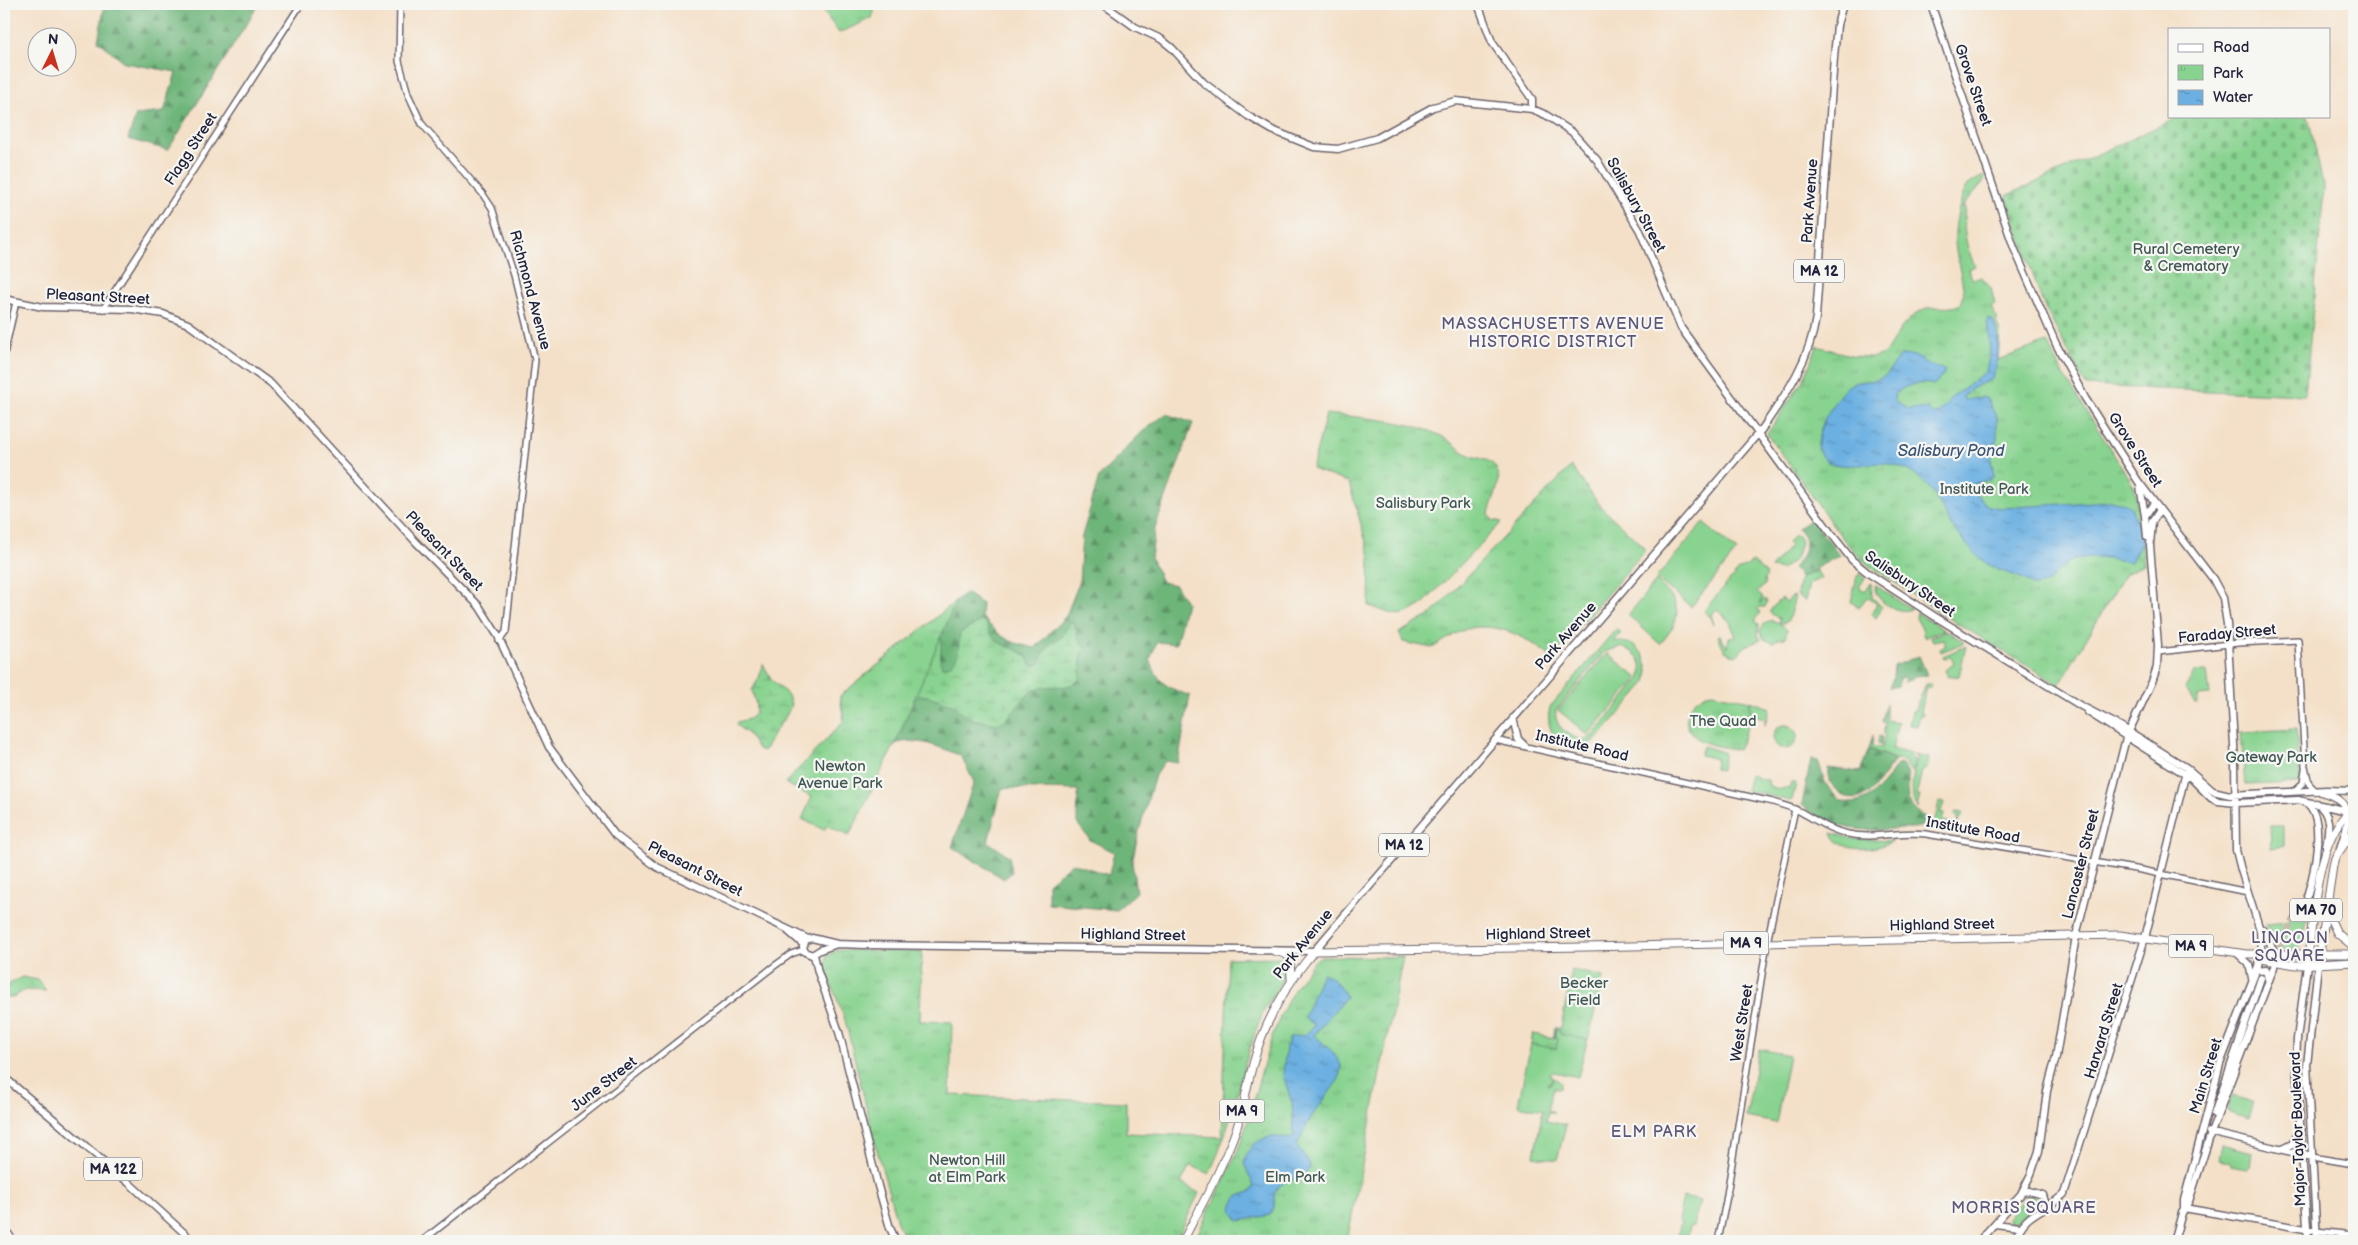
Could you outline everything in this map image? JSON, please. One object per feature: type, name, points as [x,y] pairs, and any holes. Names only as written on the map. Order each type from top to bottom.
[{"type":"highway","name":"MA 70","points":[[2308,965],[2323,865],[2336,827],[2352,810]]},
{"type":"highway","name":"MA 70","points":[[2319,955],[2335,858],[2354,830]]},
{"type":"highway","points":[[2327,900],[2328,918],[2333,928],[2354,947]]},
{"type":"highway","name":"Highland Street","points":[[1314,951],[2122,935],[2260,957]]},
{"type":"highway","points":[[1274,951],[1286,954],[1290,958],[1290,980]]},
{"type":"highway","name":"Park Avenue","points":[[1184,1240],[1226,1154],[1242,1112],[1260,1043],[1276,1005],[1290,980],[1314,951]]},
{"type":"highway","name":"MA 9","points":[[2260,957],[2276,958],[2354,954]]},
{"type":"highway","name":"Major Taylor Boulevard","points":[[2318,965],[2319,955]]},
{"type":"highway","name":"MA 9","points":[[2276,958],[2308,965],[2354,962]]},
{"type":"main road","name":"Salisbury Street","points":[[1103,4],[1135,27],[1172,48],[1204,83],[1248,116],[1272,130],[1314,147],[1338,149],[1377,138],[1430,108],[1449,102],[1486,103],[1532,110],[1546,115],[1572,132],[1592,153],[1644,239],[1679,323],[1835,539],[1859,566],[1934,616],[2186,771],[2215,793],[2236,795],[2294,791],[2354,791]]},
{"type":"main road","points":[[1478,4],[1489,38],[1532,99],[1532,110]]},
{"type":"main road","name":"Park Avenue","points":[[1314,951],[1758,433],[1794,381],[1813,334],[1817,302],[1835,42],[1843,4]]},
{"type":"main road","name":"Grove Street","points":[[1931,4],[2014,248],[2032,294],[2074,380],[2139,482],[2218,588],[2225,610],[2229,645],[2236,795],[2236,850],[2257,917],[2276,958]]},
{"type":"main road","name":"Pleasant Street","points":[[4,299],[51,308],[145,310],[182,321],[271,384],[416,542],[470,595],[489,620],[549,747],[615,835],[657,867],[787,930],[798,932],[805,944],[807,954],[814,955]]},
{"type":"main road","name":"Lancaster Street","points":[[1979,1241],[2022,1192],[2039,1151],[2047,1090],[2056,1058],[2076,936],[2127,734],[2154,679],[2158,652],[2150,545],[2139,482]]},
{"type":"main road","points":[[2145,516],[2154,502]]},
{"type":"main road","name":"Lancaster Street","points":[[2150,545],[2152,522],[2160,510]]},
{"type":"main road","points":[[1513,718],[1518,740],[1525,746]]},
{"type":"main road","name":"Salisbury Street","points":[[2186,771],[2214,800],[2236,803],[2302,800],[2352,810]]},
{"type":"main road","name":"Harvard Street","points":[[2040,1211],[2050,1206],[2064,1194],[2145,938],[2186,771]]},
{"type":"main road","points":[[2316,791],[2339,799],[2352,810],[2335,858]]},
{"type":"main road","points":[[2302,800],[2313,807],[2317,820],[2314,867],[2307,896]]},
{"type":"main road","points":[[2313,802],[2326,812],[2328,820],[2323,865]]},
{"type":"main road","name":"Grove Street","points":[[2257,917],[2261,936],[2260,957]]},
{"type":"main road","points":[[817,939],[820,950],[814,955],[818,972],[839,1032],[878,1186],[890,1228],[896,1241]]},
{"type":"main road","name":"Highland Street","points":[[805,944],[817,939],[837,944],[1314,951]]},
{"type":"main road","name":"Highland Street","points":[[820,950],[837,944]]},
{"type":"main road","points":[[2237,953],[2249,964],[2252,981]]},
{"type":"main road","name":"Main Street","points":[[2174,1241],[2220,1064],[2260,957]]},
{"type":"main road","name":"Main Street","points":[[2184,1208],[2189,1202],[2210,1132],[2276,958]]},
{"type":"main road","name":"Major Taylor Boulevard","points":[[2308,965],[2296,1052],[2308,1241]]},
{"type":"main road","name":"Major Taylor Boulevard","points":[[2317,1241],[2308,1058],[2318,965]]},
{"type":"main road","points":[[2256,971],[2263,969],[2268,972],[2268,983]]},
{"type":"main road","points":[[2192,1171],[2210,1132],[2227,1071],[2261,978]]},
{"type":"main road","name":"MA 122","points":[[4,1077],[129,1182],[192,1241]]},
{"type":"main road","points":[[2280,1150],[2291,1145],[2301,1129]]},
{"type":"main road","points":[[2210,1132],[2312,1157]]},
{"type":"main road","points":[[1995,1224],[2016,1225],[2040,1211],[2045,1202],[2043,1195],[2029,1191],[2022,1192]]},
{"type":"main road","points":[[2184,1208],[2316,1231]]},
{"type":"main road","points":[[2005,1213],[2004,1221],[2016,1225]]},
{"type":"main road","points":[[2015,1241],[2016,1225]]},
{"type":"main road","points":[[1184,1240],[1193,1241]]},
{"type":"street","name":"Flagg Street","points":[[103,309],[301,4]]},
{"type":"street","name":"Richmond Avenue","points":[[400,4],[399,61],[408,94],[422,124],[482,193],[492,208],[514,275],[535,360],[506,632],[499,641]]},
{"type":"street","points":[[4,354],[16,302]]},
{"type":"street","name":"Faraday Street","points":[[2158,652],[2298,640],[2305,766]]},
{"type":"street","name":"Institute Road","points":[[1495,740],[1764,800],[1795,809],[1827,828],[1858,836],[1875,837],[1922,833],[2160,874],[2248,892]]},
{"type":"street","points":[[2305,766],[2309,784],[2316,791]]},
{"type":"street","points":[[2294,791],[2303,783],[2305,766]]},
{"type":"street","name":"West Street","points":[[1718,1241],[1727,1198],[1767,943],[1795,809]]},
{"type":"street","name":"June Street","points":[[422,1241],[805,944]]},
{"type":"street","points":[[2312,1157],[2354,1164]]},
{"type":"street","points":[[4,1227],[14,1241]]},
{"type":"street","points":[[2316,1231],[2354,1235]]},
{"type":"green space","points":[[105,4],[259,4],[168,150],[128,139],[136,115],[164,112],[176,72],[125,63],[98,41]]},
{"type":"green space","points":[[818,4],[876,4],[872,18],[839,33]]},
{"type":"green space","name":"Rural Cemetery & Crematory","points":[[2177,118],[2308,118],[2324,189],[2305,395],[2086,386],[2043,304],[2006,196]]},
{"type":"green space","name":"Institute Park","points":[[1983,176],[1985,180],[1962,207],[1965,207],[1964,230],[1967,245],[1975,266],[1968,269],[1973,280],[1981,277],[1991,288],[1995,305],[1991,307],[1998,320],[1996,321],[2000,332],[1998,360],[2047,342],[2063,374],[2135,488],[2144,564],[2125,574],[2059,685],[1942,614],[1863,561],[1844,540],[1767,434],[1805,377],[1817,346],[1861,357],[1878,356],[1886,351],[1904,325],[1918,312],[1927,308],[1951,307],[1960,304],[1964,296],[1955,242],[1957,217],[1967,185]]},
{"type":"green space","points":[[1166,414],[1193,423],[1155,528],[1151,558],[1162,582],[1175,585],[1186,602],[1176,644],[1157,642],[1150,659],[1156,674],[1164,684],[1190,696],[1178,763],[1165,761],[1155,775],[1132,862],[1136,892],[1117,910],[1048,904],[1048,883],[1072,863],[1109,875],[1114,852],[1090,840],[1077,823],[1078,790],[1002,788],[988,842],[1009,856],[1012,872],[1004,879],[952,847],[974,782],[961,756],[929,744],[912,741],[895,744],[887,759],[844,721],[840,696],[966,593],[982,604],[981,616],[999,634],[1010,641],[1035,648],[1066,616],[1079,583],[1082,536],[1099,477],[1142,432]]},
{"type":"green space","name":"Salisbury Park","points":[[1326,414],[1398,422],[1426,430],[1450,441],[1467,454],[1493,464],[1496,468],[1499,478],[1489,514],[1492,520],[1502,522],[1422,605],[1407,613],[1390,613],[1369,606],[1370,556],[1349,483],[1312,469]]},
{"type":"green space","name":"Salisbury Park","points":[[1571,466],[1601,507],[1646,549],[1552,658],[1536,645],[1518,635],[1489,627],[1466,629],[1432,648],[1403,642],[1399,633],[1431,615]]},
{"type":"green space","points":[[1811,519],[1840,555],[1816,568],[1817,571],[1800,577],[1793,568],[1801,559],[1805,544],[1802,533],[1798,528]]},
{"type":"green space","points":[[1703,523],[1737,551],[1691,607],[1656,578]]},
{"type":"green space","points":[[1794,535],[1798,536],[1801,542],[1796,559],[1781,570],[1771,568],[1790,546],[1787,543]]},
{"type":"green space","points":[[1753,562],[1767,574],[1764,580],[1765,585],[1757,592],[1763,598],[1759,604],[1765,599],[1767,602],[1765,607],[1757,609],[1761,612],[1755,621],[1759,624],[1758,635],[1761,640],[1746,646],[1736,656],[1725,651],[1718,636],[1720,635],[1727,647],[1729,638],[1736,637],[1730,622],[1717,609],[1711,615],[1714,625],[1705,609],[1738,571]]},
{"type":"green space","points":[[1817,571],[1821,578],[1809,584],[1805,601],[1797,595],[1800,577]]},
{"type":"green space","points":[[1859,574],[1865,578],[1859,587],[1865,591],[1871,583],[1872,597],[1882,607],[1876,618],[1871,614],[1877,604],[1867,597],[1859,607],[1851,602]]},
{"type":"green space","points":[[1656,581],[1671,597],[1677,611],[1673,626],[1660,644],[1628,615]]},
{"type":"green space","points":[[1875,585],[1911,609],[1900,610],[1887,605],[1875,591]]},
{"type":"green space","points":[[1792,596],[1795,597],[1788,621],[1783,623],[1778,621],[1780,619],[1770,613],[1770,611],[1782,598],[1787,602]]},
{"type":"green space","name":"Newton Avenue Park","points":[[956,601],[895,744],[849,836],[827,825],[824,830],[802,819],[812,797],[785,783],[844,721],[840,696]]},
{"type":"green space","points":[[1917,613],[1944,630],[1924,637],[1916,618]]},
{"type":"green space","points":[[1772,620],[1781,624],[1787,630],[1785,638],[1778,639],[1774,643],[1764,639],[1760,631],[1764,623]]},
{"type":"green space","points":[[981,621],[986,622],[995,639],[1022,653],[1027,657],[1030,664],[1035,666],[1040,663],[1050,644],[1063,636],[1068,623],[1074,622],[1078,637],[1085,650],[1081,658],[1080,679],[1070,685],[1045,687],[1033,691],[1027,695],[1009,717],[998,724],[968,717],[953,704],[928,696],[919,695],[910,705],[935,633],[942,640],[940,660],[942,667],[948,666],[956,659],[960,633]]},
{"type":"green space","points":[[1616,629],[1621,633],[1614,641],[1633,644],[1643,654],[1648,669],[1646,683],[1597,739],[1577,746],[1568,745],[1560,741],[1550,728],[1550,707]],"holes":[[[1620,647],[1635,654],[1638,658],[1642,667],[1640,679],[1593,735],[1586,740],[1569,735],[1557,722],[1556,710],[1604,652]]]},
{"type":"green space","points":[[1946,631],[1964,643],[1941,652],[1940,649],[1946,646],[1943,639],[1933,641],[1931,637]]},
{"type":"green space","points":[[1966,646],[1959,676],[1948,677],[1945,670],[1954,664],[1951,657],[1944,659],[1943,656]]},
{"type":"green space","points":[[1607,653],[1638,678],[1588,735],[1558,710]]},
{"type":"green space","points":[[1919,656],[1927,675],[1914,676],[1911,680],[1904,682],[1905,678],[1900,677],[1898,686],[1889,688],[1893,678],[1894,666]]},
{"type":"green space","points":[[763,664],[772,680],[788,695],[791,704],[786,716],[763,751],[758,749],[748,734],[736,725],[737,722],[749,719],[755,714],[756,705],[752,690],[759,678]]},
{"type":"green space","points":[[2194,672],[2207,672],[2210,695],[2198,696],[2198,703],[2195,703],[2185,689]]},
{"type":"green space","points":[[1926,684],[1931,684],[1930,688],[1926,687],[1921,712],[1924,715],[1920,715],[1917,726],[1909,725],[1912,711],[1914,711]]},
{"type":"green space","name":"The Quad","points":[[1712,693],[1750,701],[1749,724],[1738,750],[1711,745],[1701,741],[1691,732],[1687,725],[1688,711],[1692,704],[1704,695]]},
{"type":"green space","points":[[1750,701],[1770,708],[1765,725],[1765,718],[1753,715],[1751,724],[1749,724]]},
{"type":"green space","points":[[1886,703],[1886,720],[1898,722],[1892,749],[1911,754],[1909,758],[1915,760],[1912,773],[1904,761],[1896,760],[1869,749],[1873,735],[1872,746],[1882,748],[1883,745],[1878,743],[1879,736],[1882,737],[1881,743],[1883,744],[1885,735],[1883,734],[1886,723],[1882,722]]},
{"type":"green space","points":[[1785,725],[1793,729],[1797,737],[1793,745],[1785,749],[1777,745],[1773,737],[1777,729]]},
{"type":"green space","name":"Gateway Park","points":[[2296,729],[2300,783],[2245,785],[2241,732]]},
{"type":"green space","points":[[1703,746],[1723,752],[1721,770],[1715,769],[1716,759],[1700,755]]},
{"type":"green space","points":[[1869,749],[1896,760],[1871,791],[1856,799],[1846,797],[1831,782],[1828,768],[1860,772]]},
{"type":"green space","points":[[1913,755],[1929,758],[1927,769],[1922,771],[1916,796],[1920,796],[1917,808],[1914,803],[1912,790],[1917,757]]},
{"type":"green space","points":[[1811,759],[1818,761],[1824,781],[1828,787],[1837,797],[1847,802],[1865,799],[1883,784],[1897,765],[1901,764],[1906,770],[1908,777],[1910,804],[1925,817],[1922,826],[1917,828],[1861,830],[1836,825],[1824,820],[1802,805]]},
{"type":"green space","points":[[1750,775],[1758,777],[1757,779],[1768,780],[1769,786],[1782,790],[1783,788],[1789,789],[1791,783],[1796,783],[1792,800],[1746,790]]},
{"type":"green space","points":[[1939,802],[1944,803],[1940,813],[1944,814],[1942,821],[1957,824],[1958,817],[1954,814],[1956,812],[1963,813],[1953,833],[1933,829]]},
{"type":"green space","points":[[2270,826],[2284,826],[2284,846],[2271,848]]},
{"type":"green space","points":[[1832,833],[1853,839],[1892,841],[1877,847],[1859,849],[1842,845]]},
{"type":"green space","name":"LINCOLN SQUARE","points":[[2291,911],[2308,913],[2303,943],[2296,949],[2277,949],[2265,924],[2289,922]]},
{"type":"green space","name":"Newton Hill at Elm Park","points":[[838,950],[922,952],[920,1021],[952,1022],[950,1095],[1126,1102],[1126,1133],[1222,1137],[1228,958],[1280,957],[1286,961],[1286,966],[1282,980],[1262,1015],[1254,1035],[1225,1135],[1209,1174],[1190,1165],[1181,1183],[1199,1193],[1176,1241],[905,1241],[897,1222],[875,1143],[845,1020],[825,968],[827,956]]},
{"type":"green space","name":"Elm Park","points":[[1321,956],[1403,957],[1347,1241],[1214,1241],[1196,1237],[1239,1147],[1280,1016],[1303,976]]},
{"type":"green space","name":"Becker Field","points":[[1572,970],[1603,977],[1588,1040],[1560,1034],[1560,1030],[1556,1029],[1554,1038],[1558,1039],[1556,1049],[1531,1044],[1533,1034],[1553,1038],[1555,1028],[1561,1028]]},
{"type":"green space","points":[[22,977],[38,980],[46,991],[25,990],[14,997],[5,997],[4,987]]},
{"type":"green space","points":[[1594,1014],[1578,1077],[1554,1072],[1550,1073],[1554,1079],[1547,1085],[1552,1083],[1555,1078],[1561,1083],[1560,1088],[1553,1088],[1548,1110],[1554,1112],[1548,1112],[1546,1121],[1566,1125],[1557,1160],[1534,1156],[1543,1110],[1518,1105],[1533,1034],[1555,1038],[1556,1029],[1572,1033]]},
{"type":"green space","points":[[1759,1049],[1789,1055],[1776,1123],[1746,1117]]},
{"type":"green space","points":[[2232,1096],[2253,1102],[2248,1118],[2227,1111]]},
{"type":"green space","points":[[2221,1144],[2252,1152],[2250,1167],[2247,1169],[2231,1166],[2231,1162],[2218,1160]]},
{"type":"green space","points":[[2027,1195],[2039,1197],[2041,1200],[2039,1204],[2015,1222],[2009,1222],[2008,1217]]},
{"type":"green space","points":[[1683,1197],[1700,1201],[1688,1236],[1678,1234],[1681,1222],[1678,1221]]},
{"type":"water","name":"Salisbury Pond","points":[[1992,318],[1997,333],[1998,356],[1992,379],[1973,388],[1963,396],[1964,400],[1983,397],[1987,399],[1997,418],[1997,438],[1991,460],[1994,475],[1991,479],[1973,484],[1971,490],[1988,506],[2001,508],[2108,501],[2125,503],[2132,509],[2137,521],[2142,526],[2143,543],[2140,544],[2131,562],[2101,557],[2086,557],[2066,564],[2046,583],[2034,586],[2023,579],[1986,563],[1980,558],[1955,531],[1928,487],[1912,473],[1883,463],[1839,465],[1826,461],[1820,453],[1818,442],[1820,430],[1840,395],[1851,384],[1883,377],[1900,356],[1910,355],[1921,358],[1924,363],[1944,369],[1944,374],[1934,385],[1924,383],[1912,385],[1897,392],[1894,396],[1895,402],[1908,409],[1927,409],[1932,414],[1938,414],[1951,398],[1986,371],[1990,352],[1987,319]]},
{"type":"water","points":[[1322,973],[1336,982],[1346,997],[1314,1035],[1333,1052],[1341,1065],[1339,1079],[1310,1119],[1297,1145],[1308,1161],[1310,1168],[1303,1175],[1280,1185],[1274,1195],[1274,1208],[1270,1215],[1239,1221],[1232,1211],[1234,1201],[1237,1197],[1252,1191],[1254,1186],[1244,1164],[1249,1150],[1266,1138],[1292,1138],[1294,1136],[1292,1103],[1283,1075],[1286,1047],[1290,1037],[1305,1035],[1314,1026],[1314,1024],[1304,1018]]},
{"type":"tunnel","points":[[2261,978],[2307,896]]},
{"type":"district","name":"MASSACHUSETTS AVENUE HISTORIC DISTRICT","points":[[1553,333]]},
{"type":"district","name":"LINCOLN SQUARE","points":[[2290,947]]},
{"type":"district","name":"ELM PARK","points":[[1654,1132]]},
{"type":"district","name":"MORRIS SQUARE","points":[[2024,1208]]}]
